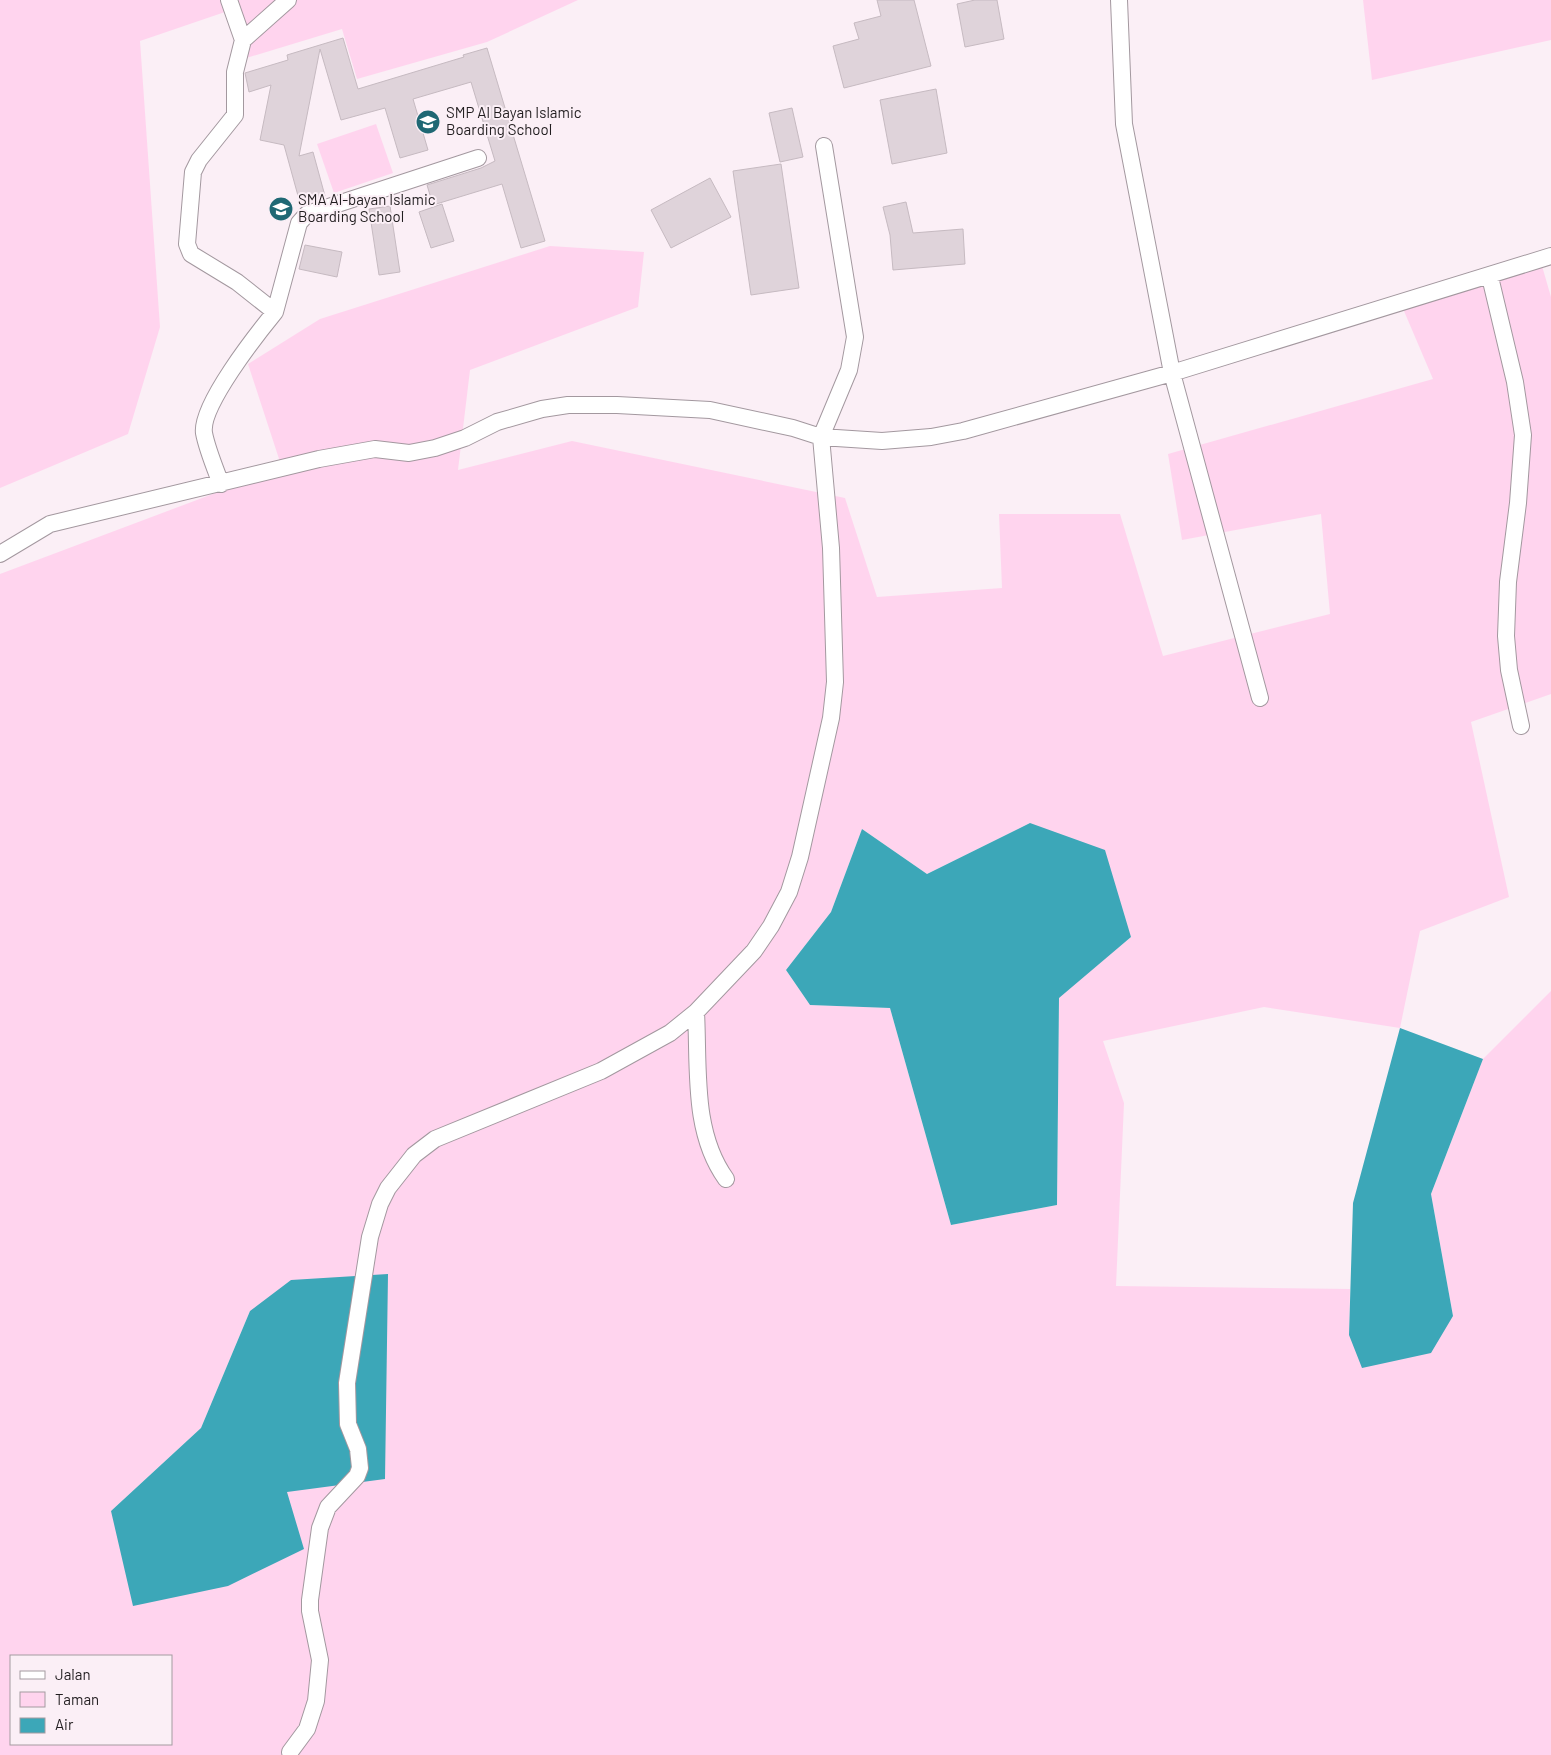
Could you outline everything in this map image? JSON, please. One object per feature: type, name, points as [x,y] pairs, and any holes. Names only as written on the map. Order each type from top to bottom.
[{"type":"street","points":[[229,0],[243,40],[235,72],[235,115],[199,160],[193,172],[187,244],[191,254],[237,282],[275,312]]},
{"type":"street","points":[[243,40],[288,0]]},
{"type":"street","points":[[1119,0],[1124,124],[1172,373],[1260,698]]},
{"type":"street","points":[[290,1752],[307,1729],[316,1701],[320,1660],[310,1611],[310,1600],[320,1528],[328,1507],[356,1476],[360,1468],[358,1449],[348,1424],[347,1382],[370,1237],[380,1204],[388,1188],[414,1155],[435,1139],[601,1071],[670,1033],[696,1012],[754,951],[771,926],[789,892],[800,857],[831,718],[835,682],[832,558],[821,437],[849,370],[855,337],[824,146]]},
{"type":"street","points":[[221,484],[204,432],[205,418],[241,355],[275,312],[299,223],[307,214],[478,158]]},
{"type":"street","points":[[0,554],[50,524],[319,459],[375,449],[409,453],[435,448],[464,438],[497,422],[542,409],[568,405],[617,405],[710,410],[793,428],[821,437],[882,441],[931,438],[963,431],[1172,373],[1490,277],[1551,256]]},
{"type":"street","points":[[1490,277],[1515,382],[1523,435],[1518,503],[1508,582],[1506,636],[1509,670],[1521,726]]},
{"type":"street","points":[[696,1012],[702,1126],[715,1164],[726,1179]]},
{"type":"green space","points":[[0,0],[578,0],[487,42],[357,79],[342,29],[243,59],[225,12],[140,41],[160,327],[128,434],[0,488]]},
{"type":"green space","points":[[1363,0],[1551,0],[1551,40],[1372,80]]},
{"type":"green space","points":[[376,124],[393,173],[334,193],[317,144]]},
{"type":"green space","points":[[550,246],[644,252],[638,307],[470,370],[458,470],[572,441],[845,498],[877,597],[1002,588],[999,514],[1120,514],[1163,656],[1330,614],[1321,514],[1182,540],[1168,454],[1433,379],[1401,304],[1540,259],[1551,297],[1551,694],[1471,722],[1509,897],[1420,931],[1400,1028],[1264,1007],[1103,1041],[1124,1103],[1116,1286],[1350,1289],[1349,1335],[1453,1316],[1431,1194],[1483,1059],[1551,991],[1551,1755],[0,1755],[0,574],[282,468],[248,364],[320,319]],"holes":[[[1030,823],[1131,937],[1059,997],[1057,1205],[951,1225],[890,1008],[810,1005],[786,970],[831,912],[862,829],[927,874]],[[250,1311],[286,1491],[111,1511],[201,1428]]]},
{"type":"water","points":[[1030,823],[1105,850],[1131,937],[1059,998],[1057,1205],[951,1225],[890,1008],[810,1005],[786,970],[831,912],[862,829],[927,874]]},
{"type":"water","points":[[1400,1028],[1483,1059],[1431,1194],[1453,1316],[1431,1353],[1362,1368],[1349,1335],[1353,1203]]},
{"type":"water","points":[[388,1274],[385,1479],[287,1492],[304,1549],[228,1586],[133,1606],[111,1511],[201,1428],[250,1311],[291,1280]]},
{"type":"building","points":[[877,0],[914,0],[931,66],[844,88],[833,46],[859,39],[854,23],[881,16]]},
{"type":"building","points":[[975,0],[997,0],[1004,39],[965,47],[957,4]]},
{"type":"building","points":[[343,38],[358,89],[464,57],[463,55],[487,48],[545,241],[521,248],[502,184],[433,205],[427,185],[481,168],[495,161],[471,82],[413,99],[428,150],[400,158],[385,108],[341,120],[320,49],[299,156],[313,152],[325,196],[300,203],[284,145],[260,140],[271,85],[249,92],[245,73],[288,60],[287,55]]},
{"type":"building","points":[[936,89],[947,153],[892,164],[880,100]]},
{"type":"building","points":[[792,108],[803,157],[780,162],[769,113]]},
{"type":"building","points":[[781,164],[799,288],[751,295],[733,171]]},
{"type":"building","points":[[710,178],[731,217],[671,248],[651,210]]},
{"type":"building","points":[[906,202],[913,233],[963,229],[965,264],[893,270],[890,235],[883,207]]},
{"type":"building","points":[[442,204],[454,241],[431,248],[419,212]]},
{"type":"building","points":[[390,206],[400,272],[379,275],[369,209]]},
{"type":"building","points":[[305,245],[342,252],[337,277],[299,269]]},
{"type":"place","name":"SMP Al Bayan Islamic Boarding School","points":[[428,122]]},
{"type":"place","name":"SMA Al-bayan Islamic Boarding School","points":[[281,209]]}]
